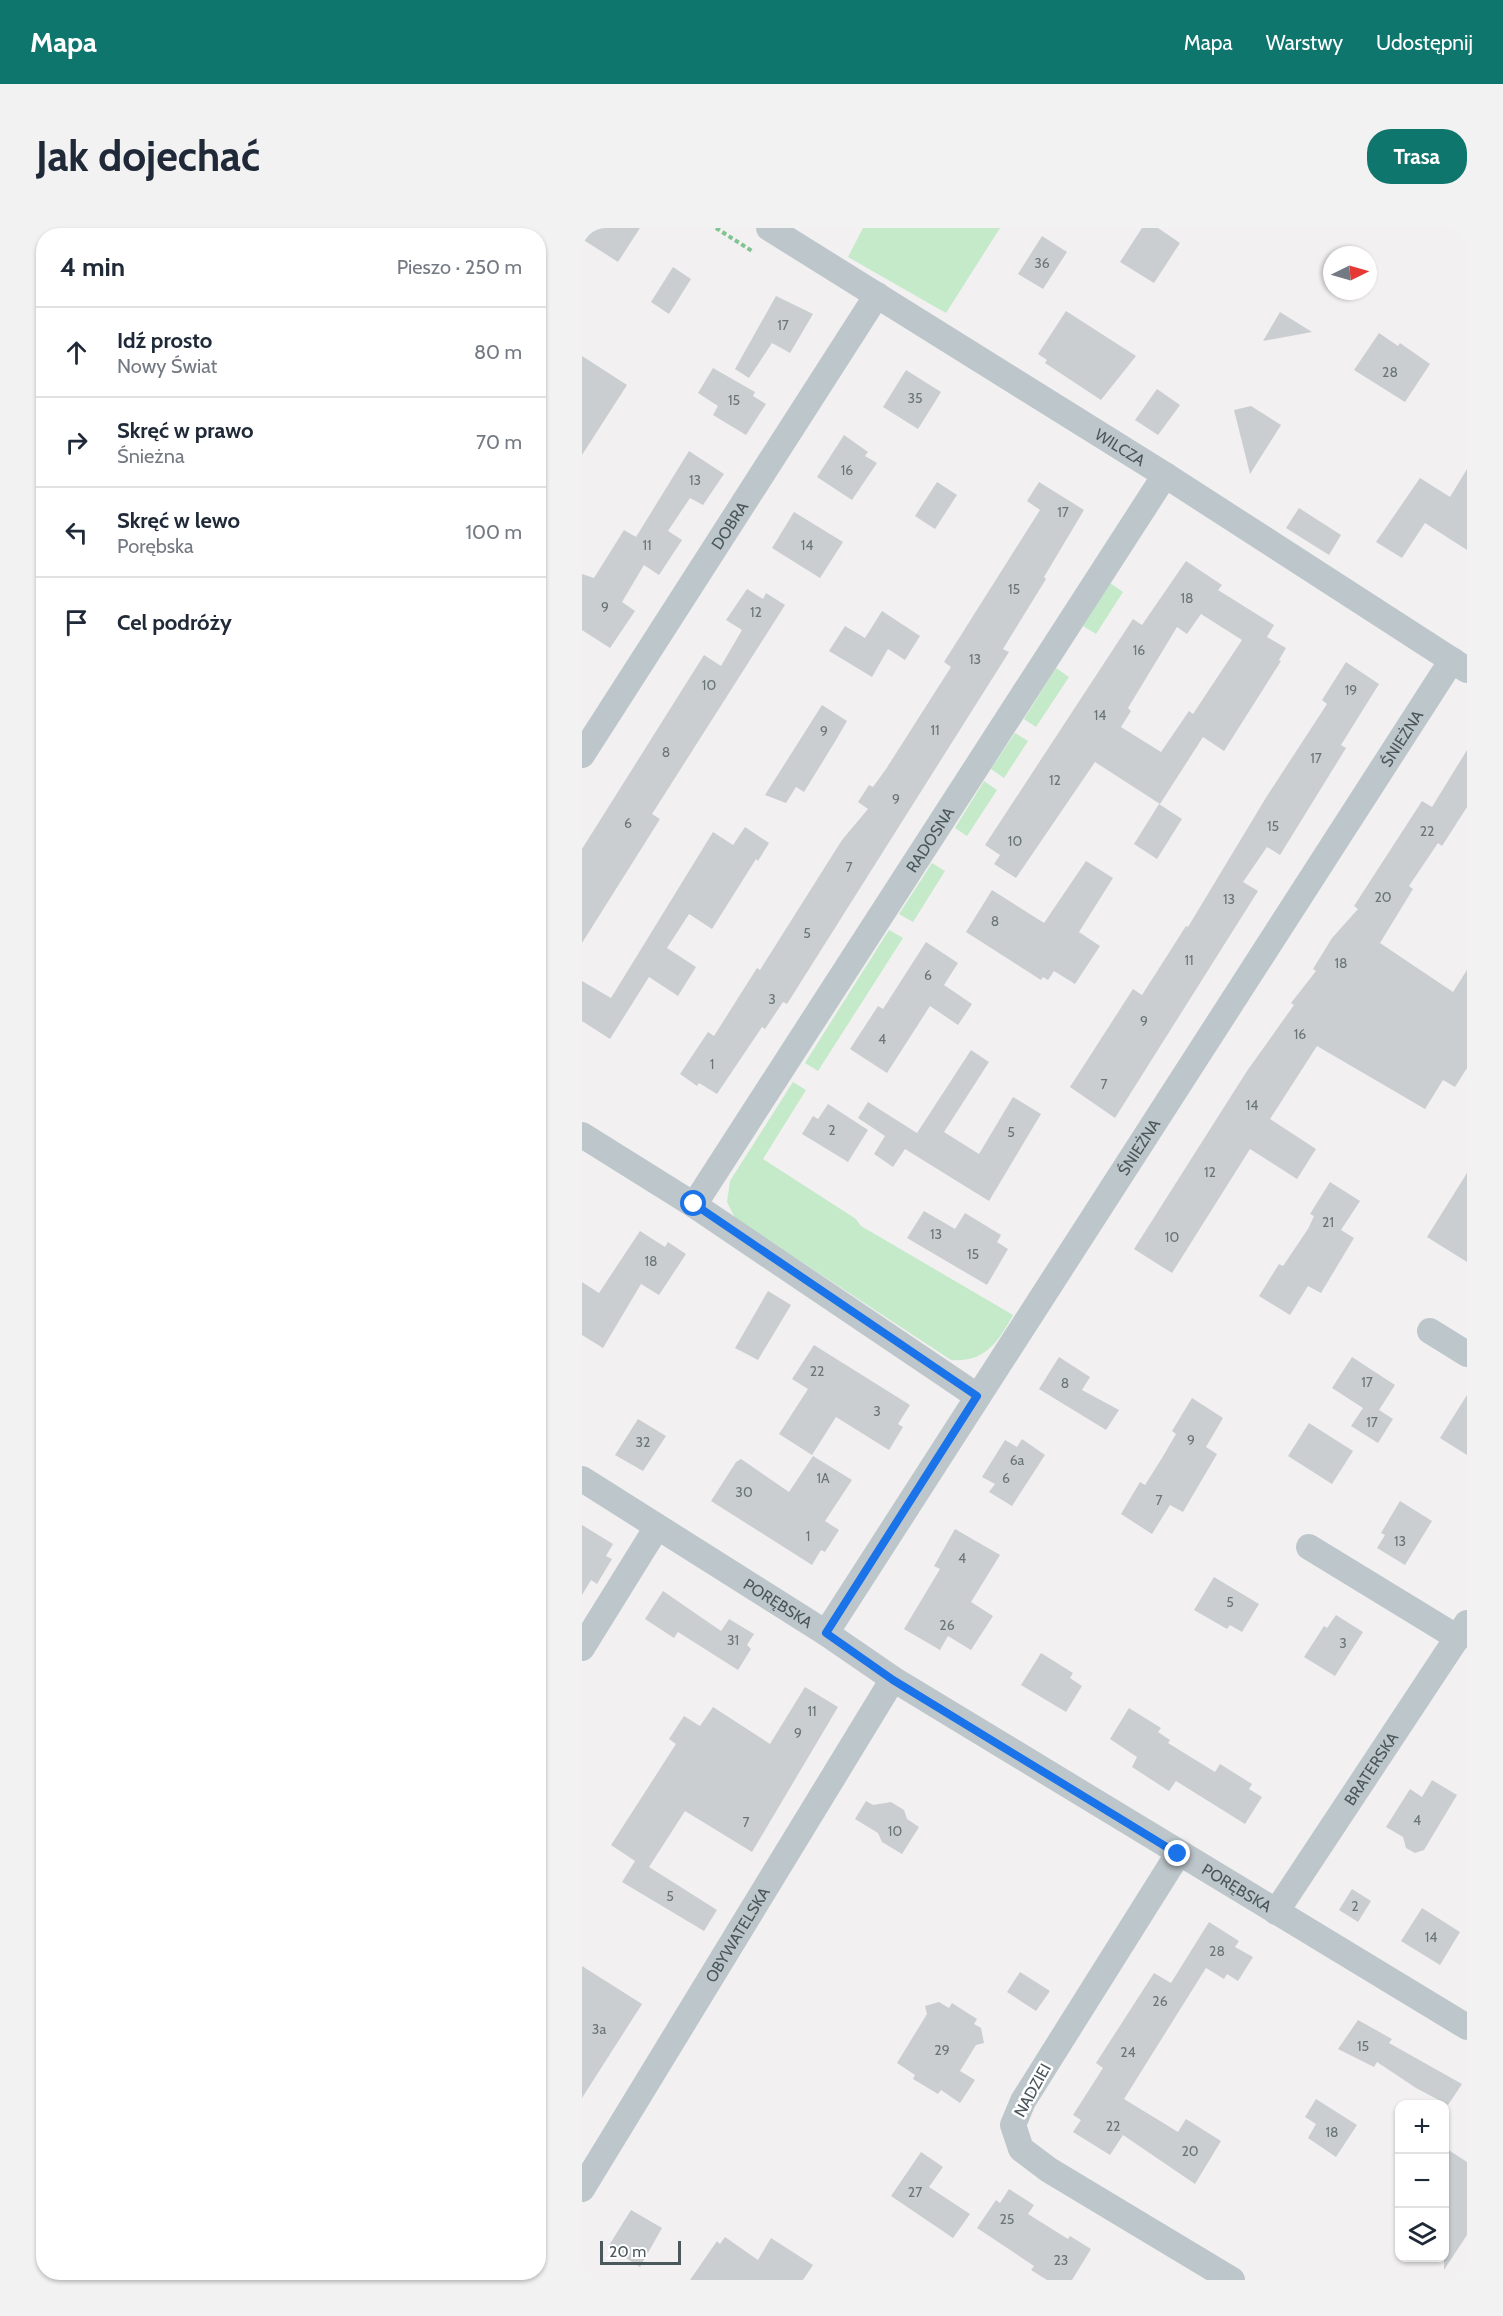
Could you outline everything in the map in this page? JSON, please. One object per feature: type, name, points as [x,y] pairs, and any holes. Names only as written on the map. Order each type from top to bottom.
[{"type":"street","name":"WILCZA","points":[[769,228],[1165,475],[1459,665]]},
{"type":"street","name":"DOBRA","points":[[582,755],[877,295]]},
{"type":"street","name":"RADOSNA","points":[[694,1204],[1165,475]]},
{"type":"street","name":"ŚNIEŻNA","points":[[826,1633],[977,1396],[1459,665]]},
{"type":"street","points":[[582,1135],[694,1204],[977,1396]]},
{"type":"street","points":[[1430,1331],[1467,1354]]},
{"type":"street","name":"PORĘBSKA","points":[[582,1479],[826,1633],[893,1680],[1467,2028]]},
{"type":"street","points":[[582,1648],[657,1527]]},
{"type":"street","points":[[1309,1547],[1462,1631]]},
{"type":"street","name":"BRATERSKA","points":[[1276,1912],[1462,1631]]},
{"type":"street","name":"OBYWATELSKA","points":[[582,2189],[893,1680]]},
{"type":"street","name":"NADZIEI","points":[[1178,1854],[1023,2101],[1013,2125],[1022,2149],[1048,2170],[1232,2280]]},
{"type":"green space","points":[[863,228],[1000,228],[946,313],[848,257]]},
{"type":"green space","points":[[1110,583],[1123,592],[1096,634],[1083,626]]},
{"type":"green space","points":[[1056,668],[1069,677],[1036,727],[1024,719]]},
{"type":"green space","points":[[1015,733],[1028,741],[1004,778],[991,769]]},
{"type":"green space","points":[[984,781],[997,790],[967,836],[955,828]]},
{"type":"green space","points":[[932,863],[945,871],[913,922],[899,914]]},
{"type":"green space","points":[[889,930],[903,938],[818,1071],[805,1063]]},
{"type":"green space","points":[[793,1082],[806,1090],[763,1159],[856,1219],[861,1226],[1013,1315],[996,1342],[982,1354],[963,1360],[951,1360],[735,1218],[727,1202],[730,1181]]},
{"type":"building","points":[[582,228],[640,228],[618,262],[582,239]]},
{"type":"building","points":[[1142,228],[1158,228],[1180,243],[1154,283],[1120,262]]},
{"type":"building","points":[[1042,236],[1067,252],[1043,289],[1018,274]]},
{"type":"building","points":[[673,267],[691,279],[669,314],[651,302]]},
{"type":"building","points":[[776,296],[813,314],[790,353],[772,343],[749,378],[735,369]]},
{"type":"building","points":[[1066,311],[1136,356],[1101,400],[1045,363],[1047,360],[1038,354]]},
{"type":"building","points":[[1280,312],[1312,332],[1263,341]]},
{"type":"building","points":[[1379,333],[1398,346],[1400,343],[1430,364],[1405,402],[1354,370]]},
{"type":"building","points":[[582,356],[627,385],[582,455]]},
{"type":"building","points":[[713,368],[755,392],[753,396],[766,404],[746,435],[713,415],[718,406],[698,393]]},
{"type":"building","points":[[906,370],[941,392],[918,429],[883,407]]},
{"type":"building","points":[[1157,389],[1180,405],[1158,435],[1135,420]]},
{"type":"building","points":[[1251,406],[1281,425],[1250,474],[1234,410]]},
{"type":"building","points":[[844,435],[868,452],[865,456],[877,463],[852,500],[817,477]]},
{"type":"building","points":[[689,451],[724,474],[703,505],[690,498],[668,531],[682,540],[659,575],[644,565],[622,602],[635,611],[610,648],[582,630],[582,574],[594,578],[624,530],[636,537]]},
{"type":"building","points":[[1467,469],[1467,550],[1425,523],[1402,558],[1376,542],[1420,478],[1450,497]]},
{"type":"building","points":[[937,482],[957,495],[935,529],[915,516]]},
{"type":"building","points":[[1039,482],[1084,510],[1044,577],[1046,579],[1003,649],[1009,652],[787,1004],[783,1002],[765,1029],[762,1027],[717,1094],[699,1083],[697,1086],[680,1074],[708,1032],[714,1036],[757,968],[760,970],[842,840],[868,809],[858,802],[869,785],[873,787],[886,769],[951,667],[944,662],[1040,510],[1027,501]]},
{"type":"building","points":[[1299,508],[1341,535],[1329,555],[1286,528]]},
{"type":"building","points":[[794,512],[843,542],[820,578],[772,548]]},
{"type":"building","points":[[1186,561],[1222,585],[1218,590],[1274,625],[1267,637],[1286,648],[1279,660],[1281,661],[1224,751],[1203,737],[1160,804],[1095,762],[1016,878],[994,864],[1000,855],[985,845],[1133,619],[1142,625]],"holes":[[[1201,614],[1242,640],[1193,714],[1189,711],[1161,752],[1121,727],[1131,711],[1128,708],[1177,627],[1187,634]]]},
{"type":"building","points":[[747,589],[763,599],[766,593],[785,605],[652,814],[660,819],[582,943],[582,849],[704,655],[721,666],[742,630],[726,620]]},
{"type":"building","points":[[882,611],[920,636],[905,660],[888,649],[872,677],[829,651],[845,626],[865,638]]},
{"type":"building","points":[[1346,662],[1379,684],[1341,745],[1346,748],[1280,855],[1267,847],[1243,882],[1258,891],[1115,1118],[1070,1087],[1133,989],[1142,995],[1186,926],[1188,927],[1267,796],[1327,704],[1322,700]]},
{"type":"building","points":[[822,705],[847,721],[804,792],[796,787],[786,803],[765,795]]},
{"type":"building","points":[[1467,750],[1467,807],[1442,846],[1438,843],[1409,886],[1413,889],[1380,943],[1453,992],[1467,970],[1467,1068],[1455,1087],[1443,1080],[1425,1109],[1317,1046],[1270,1119],[1316,1149],[1297,1179],[1250,1149],[1172,1273],[1134,1249],[1247,1071],[1294,1005],[1291,1003],[1316,971],[1313,969],[1332,938],[1358,909],[1354,906],[1422,801],[1432,807]]},
{"type":"building","points":[[1159,804],[1182,819],[1157,859],[1134,844]]},
{"type":"building","points":[[745,827],[769,843],[758,861],[756,859],[712,929],[689,914],[667,948],[696,967],[678,996],[649,977],[610,1039],[582,1021],[582,981],[611,998],[713,832],[733,845]]},
{"type":"building","points":[[1086,861],[1113,878],[1079,932],[1100,946],[1075,984],[1054,971],[1048,980],[1043,977],[1041,980],[966,932],[992,890],[1044,923]]},
{"type":"building","points":[[926,942],[958,963],[944,985],[972,1004],[958,1025],[930,1006],[887,1073],[850,1049],[878,1006],[883,1009]]},
{"type":"building","points":[[971,1050],[989,1062],[944,1132],[979,1154],[1013,1097],[1041,1114],[989,1201],[905,1149],[893,1167],[874,1154],[885,1136],[858,1118],[868,1102],[917,1133]]},
{"type":"building","points":[[828,1104],[868,1130],[848,1162],[802,1134],[813,1116],[818,1119]]},
{"type":"building","points":[[1467,1173],[1467,1262],[1427,1237]]},
{"type":"building","points":[[1330,1182],[1360,1201],[1341,1230],[1354,1238],[1321,1293],[1308,1286],[1290,1315],[1259,1296],[1279,1264],[1283,1266],[1308,1229],[1314,1216],[1310,1214]]},
{"type":"building","points":[[924,1211],[955,1229],[965,1213],[1001,1235],[997,1242],[1008,1249],[987,1285],[907,1238]]},
{"type":"building","points":[[640,1231],[665,1247],[668,1242],[686,1254],[659,1295],[641,1284],[603,1348],[582,1335],[582,1282],[599,1293]]},
{"type":"building","points":[[768,1291],[791,1305],[758,1360],[735,1348]]},
{"type":"building","points":[[814,1345],[910,1405],[898,1424],[903,1427],[889,1450],[836,1417],[812,1455],[779,1434],[808,1389],[792,1379]]},
{"type":"building","points":[[1059,1357],[1090,1377],[1082,1390],[1119,1410],[1106,1430],[1039,1389]]},
{"type":"building","points":[[1352,1357],[1395,1385],[1379,1410],[1393,1419],[1378,1443],[1351,1426],[1363,1408],[1332,1388]]},
{"type":"building","points":[[1467,1395],[1467,1455],[1440,1438]]},
{"type":"building","points":[[1192,1398],[1223,1418],[1206,1447],[1217,1454],[1183,1512],[1170,1505],[1152,1534],[1121,1514],[1140,1482],[1145,1485],[1162,1458],[1176,1434],[1172,1431]]},
{"type":"building","points":[[638,1419],[666,1436],[643,1471],[615,1455]]},
{"type":"building","points":[[1309,1423],[1353,1451],[1332,1484],[1288,1456]]},
{"type":"building","points":[[1022,1439],[1045,1455],[1012,1506],[989,1492],[995,1484],[982,1477],[1005,1440],[1017,1447]]},
{"type":"building","points":[[813,1456],[852,1480],[825,1521],[839,1530],[825,1552],[821,1550],[812,1565],[711,1501],[736,1462],[741,1459],[789,1492]]},
{"type":"building","points":[[1400,1501],[1432,1521],[1405,1565],[1377,1548],[1385,1535],[1381,1533]]},
{"type":"building","points":[[582,1525],[613,1544],[606,1556],[612,1559],[597,1584],[591,1580],[582,1595]]},
{"type":"building","points":[[955,1529],[1000,1555],[971,1602],[993,1616],[971,1650],[948,1636],[940,1650],[904,1629],[940,1569],[934,1566]]},
{"type":"building","points":[[1214,1577],[1259,1604],[1242,1632],[1230,1625],[1227,1629],[1194,1610]]},
{"type":"building","points":[[663,1591],[721,1631],[729,1619],[754,1634],[747,1645],[751,1649],[738,1670],[678,1632],[674,1638],[645,1619]]},
{"type":"building","points":[[1336,1615],[1363,1632],[1335,1676],[1304,1657],[1324,1626],[1327,1628]]},
{"type":"building","points":[[1041,1653],[1073,1673],[1070,1678],[1082,1686],[1066,1712],[1021,1685]]},
{"type":"building","points":[[805,1687],[838,1707],[752,1852],[685,1811],[649,1867],[717,1910],[704,1931],[622,1882],[635,1861],[611,1845],[676,1744],[669,1739],[684,1716],[700,1726],[713,1707],[770,1744]]},
{"type":"building","points":[[1129,1708],[1161,1728],[1158,1732],[1170,1740],[1168,1743],[1215,1772],[1220,1764],[1252,1784],[1249,1789],[1262,1797],[1245,1824],[1176,1781],[1169,1791],[1132,1767],[1137,1757],[1110,1739]]},
{"type":"building","points":[[1432,1780],[1457,1795],[1424,1850],[1415,1853],[1406,1848],[1403,1837],[1386,1827],[1410,1789],[1422,1797]]},
{"type":"building","points":[[866,1801],[873,1805],[891,1802],[904,1810],[907,1819],[919,1827],[902,1854],[882,1842],[878,1833],[855,1819]]},
{"type":"building","points":[[1352,1889],[1371,1901],[1358,1922],[1339,1910]]},
{"type":"building","points":[[1422,1908],[1460,1932],[1440,1965],[1401,1941]]},
{"type":"building","points":[[1209,1922],[1239,1941],[1235,1947],[1253,1957],[1238,1981],[1227,1974],[1224,1979],[1206,1968],[1124,2099],[1178,2132],[1186,2119],[1221,2141],[1195,2184],[1123,2135],[1110,2155],[1073,2132],[1081,2120],[1073,2115],[1103,2068],[1096,2063],[1154,1973],[1171,1983]]},
{"type":"building","points":[[582,1966],[642,2004],[582,2098]]},
{"type":"building","points":[[1020,1972],[1050,1991],[1036,2011],[1007,1992]]},
{"type":"building","points":[[939,2002],[949,2008],[952,2003],[977,2019],[974,2024],[981,2028],[984,2043],[976,2045],[960,2071],[975,2080],[960,2103],[941,2090],[938,2094],[913,2079],[915,2075],[897,2063],[927,2014],[925,2006]]},
{"type":"building","points":[[1358,2020],[1392,2039],[1389,2043],[1462,2084],[1449,2104],[1449,2100],[1439,2100],[1416,2088],[1377,2062],[1374,2067],[1338,2049]]},
{"type":"building","points":[[1316,2099],[1357,2125],[1336,2157],[1308,2138],[1316,2124],[1305,2117]]},
{"type":"building","points":[[1449,2150],[1467,2162],[1467,2235],[1444,2270],[1444,2262],[1449,2262]]},
{"type":"building","points":[[921,2152],[943,2167],[929,2187],[970,2214],[953,2238],[891,2196]]},
{"type":"building","points":[[1009,2189],[1034,2205],[1028,2214],[1068,2239],[1070,2236],[1091,2249],[1072,2280],[1047,2280],[1031,2270],[1034,2266],[977,2228],[996,2200],[1000,2203]]},
{"type":"building","points":[[631,2210],[662,2228],[640,2267],[608,2247]]},
{"type":"building","points":[[725,2237],[758,2260],[771,2238],[813,2265],[803,2280],[690,2280],[717,2241],[720,2244]]},
{"type":"route","points":[[694,1204],[977,1396],[826,1633],[893,1680],[1178,1854]]}]
